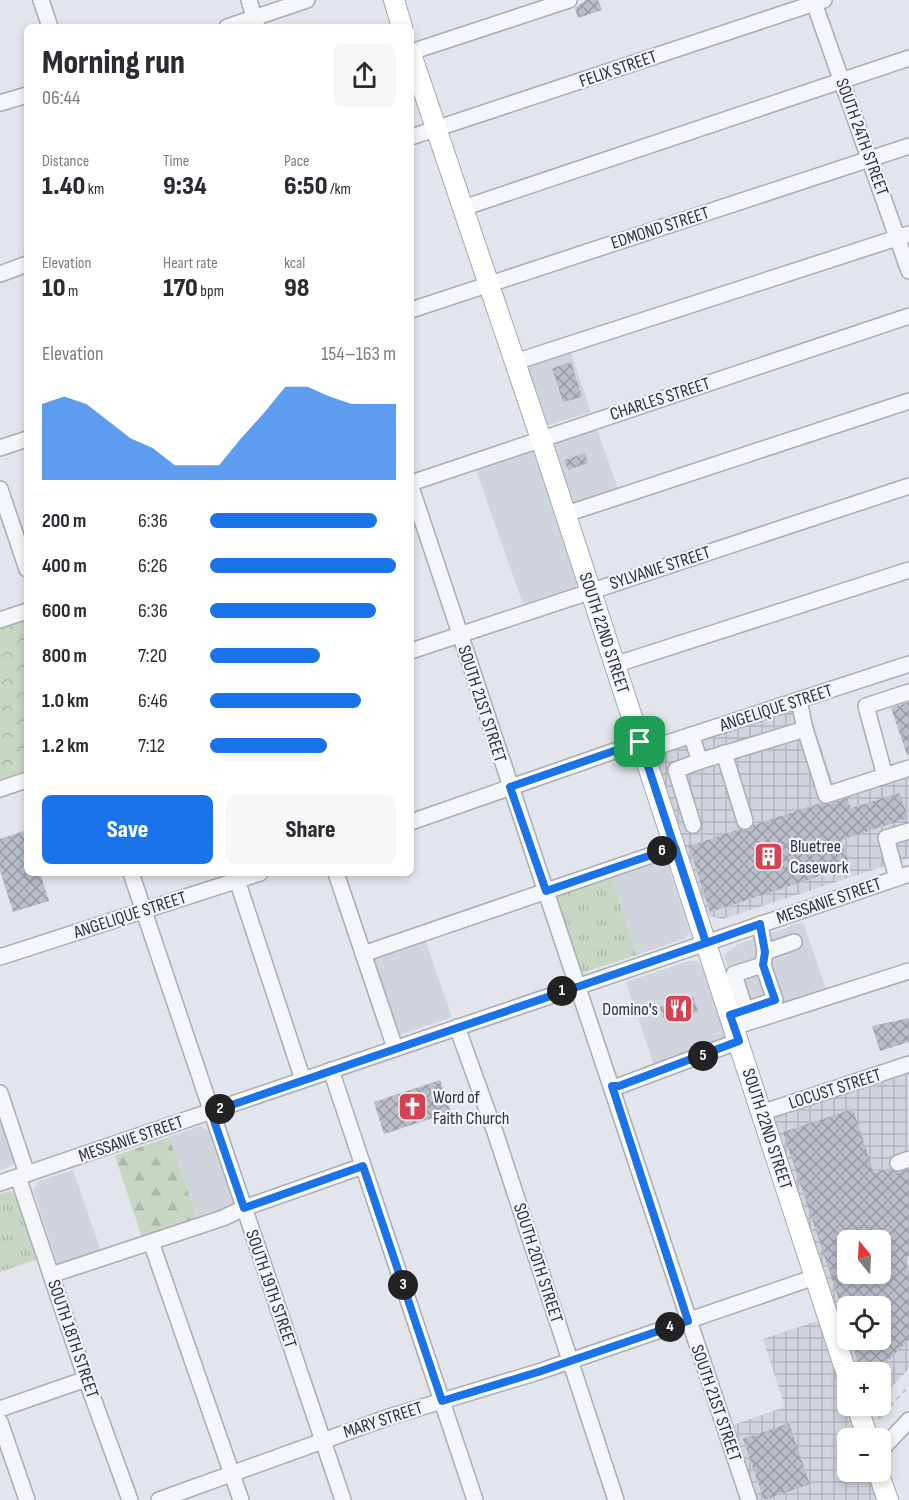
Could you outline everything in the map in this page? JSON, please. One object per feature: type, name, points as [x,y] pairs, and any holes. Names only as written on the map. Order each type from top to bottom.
[{"type":"main road","points":[[394,0],[401,24]]},
{"type":"main road","name":"SOUTH 22ND STREET","points":[[414,62],[566,514],[706,943],[737,1023],[761,1113],[843,1362]]},
{"type":"main road","points":[[882,1482],[888,1500]]},
{"type":"street","points":[[41,0],[49,24]]},
{"type":"street","points":[[249,0],[256,22],[307,0]]},
{"type":"street","points":[[414,52],[569,0]]},
{"type":"street","name":"SOUTH 24TH STREET","points":[[817,1],[869,159],[903,236],[909,271]]},
{"type":"street","name":"FELIX STREET","points":[[414,136],[817,1]]},
{"type":"street","points":[[463,208],[909,58]]},
{"type":"street","points":[[0,103],[24,95]]},
{"type":"street","name":"EDMOND STREET","points":[[414,309],[909,146]]},
{"type":"street","points":[[515,363],[903,236]]},
{"type":"street","points":[[0,274],[24,265]]},
{"type":"street","name":"CHARLES STREET","points":[[414,484],[909,316]]},
{"type":"street","points":[[566,514],[909,401]]},
{"type":"street","points":[[0,447],[24,440]]},
{"type":"street","name":"SYLVANIE STREET","points":[[414,650],[909,486]]},
{"type":"street","points":[[0,489],[24,560]]},
{"type":"street","name":"SOUTH 21ST STREET","points":[[414,494],[749,1500]]},
{"type":"street","points":[[614,665],[909,570]]},
{"type":"street","points":[[0,620],[24,612]]},
{"type":"street","name":"ANGELIQUE STREET","points":[[414,821],[510,787],[641,746],[691,735],[909,664]]},
{"type":"street","points":[[885,776],[866,706],[909,692]]},
{"type":"street","points":[[799,700],[805,729],[826,795],[909,768]]},
{"type":"street","points":[[693,825],[676,770],[700,760],[805,729]]},
{"type":"street","points":[[691,735],[700,760]]},
{"type":"street","points":[[724,753],[745,821]]},
{"type":"street","points":[[0,789],[24,781]]},
{"type":"street","points":[[903,876],[886,838],[909,831]]},
{"type":"street","points":[[363,954],[675,847]]},
{"type":"street","name":"SOUTH 19TH STREET","points":[[132,876],[343,1500]]},
{"type":"street","name":"ANGELIQUE STREET","points":[[0,957],[250,876]]},
{"type":"street","points":[[337,876],[395,1048]]},
{"type":"street","name":"MESSANIE STREET","points":[[0,1183],[903,876]]},
{"type":"street","points":[[237,880],[303,1080]]},
{"type":"street","points":[[612,1086],[630,1082],[775,1000],[764,958],[760,924]]},
{"type":"street","points":[[737,1023],[734,974],[794,942]]},
{"type":"street","points":[[737,1023],[909,971]]},
{"type":"street","name":"SOUTH 20TH STREET","points":[[457,1027],[495,1132],[616,1500]]},
{"type":"street","name":"LOCUST STREET","points":[[761,1113],[909,1064]]},
{"type":"street","points":[[331,1070],[475,1500]]},
{"type":"street","name":"SOUTH 18TH STREET","points":[[0,1093],[51,1275],[130,1500]]},
{"type":"street","points":[[51,1275],[223,1218],[244,1208],[363,1166]]},
{"type":"street","points":[[151,1242],[241,1500]]},
{"type":"street","name":"MARY STREET","points":[[159,1500],[323,1440],[688,1321],[814,1277]]},
{"type":"street","points":[[0,1409],[86,1380]]},
{"type":"street","points":[[891,1439],[909,1420]]},
{"type":"street","points":[[0,1422],[27,1500]]},
{"type":"path","points":[[877,1420],[909,1386]]},
{"type":"shaded area","points":[[569,347],[591,412],[546,426],[523,363]]},
{"type":"shaded area","points":[[596,427],[619,491],[572,507],[552,442]]},
{"type":"shaded area","points":[[533,449],[537,453],[578,582],[575,587],[523,604],[475,467]]},
{"type":"shaded area","points":[[807,705],[834,786],[909,762],[909,858],[723,919],[708,916],[655,761],[660,753]]},
{"type":"shaded area","points":[[665,857],[690,931],[686,938],[637,955],[610,875]]},
{"type":"shaded area","points":[[803,922],[827,992],[743,1020],[724,955],[738,944]]},
{"type":"shaded area","points":[[424,937],[452,1017],[399,1035],[396,1033],[369,955]]},
{"type":"shaded area","points":[[689,961],[696,961],[706,973],[728,1042],[655,1068],[626,982]]},
{"type":"shaded area","points":[[908,1072],[909,1368],[891,1388],[891,1362],[849,1362],[845,1350],[891,1350],[891,1296],[837,1296],[837,1326],[772,1124],[774,1116]]},
{"type":"shaded area","points":[[0,1117],[14,1162],[11,1166],[0,1170]]},
{"type":"shaded area","points":[[201,1126],[209,1132],[235,1209],[198,1221],[169,1137]]},
{"type":"shaded area","points":[[73,1170],[102,1254],[59,1269],[33,1190],[39,1181]]},
{"type":"shaded area","points":[[820,1320],[837,1371],[837,1416],[852,1416],[856,1428],[837,1428],[837,1482],[873,1482],[879,1500],[758,1500],[733,1425],[785,1407],[763,1339]]},
{"type":"green space","points":[[24,617],[24,772],[0,779],[0,625]]},
{"type":"green space","points":[[610,875],[637,955],[584,972],[580,970],[554,893]]},
{"type":"green space","points":[[169,1137],[198,1221],[143,1240],[115,1156]]},
{"type":"green space","points":[[10,1191],[17,1196],[38,1259],[0,1272],[0,1194]]},
{"type":"building","points":[[586,0],[598,0],[602,10],[578,18],[575,8]]},
{"type":"building","points":[[571,362],[582,397],[563,402],[552,368]]},
{"type":"building","points":[[585,453],[588,463],[568,470],[564,460]]},
{"type":"building","points":[[909,702],[909,755],[907,755],[891,708]]},
{"type":"building","name":"Bluetree Casework","points":[[900,793],[908,818],[841,840],[850,866],[710,912],[689,846],[740,829],[748,830],[754,825],[821,803],[829,804],[847,798],[851,808]]},
{"type":"building","points":[[24,831],[24,876],[41,876],[49,901],[13,912],[0,870],[0,839]]},
{"type":"building","name":"Domino's","points":[[693,996],[698,1012],[691,1014],[692,1016],[665,1022],[660,1007]]},
{"type":"building","points":[[909,1018],[909,1042],[880,1051],[872,1026]]},
{"type":"building","name":"Word of Faith Church","points":[[440,1080],[451,1112],[384,1134],[374,1102]]},
{"type":"building","points":[[853,1109],[874,1173],[890,1168],[897,1173],[909,1169],[909,1256],[904,1257],[909,1272],[909,1340],[886,1362],[858,1362],[854,1350],[891,1350],[891,1296],[838,1296],[783,1132]]},
{"type":"building","points":[[789,1423],[810,1484],[764,1500],[743,1439]]},
{"type":"place","name":"Bluetree Casework","points":[[769,856]]},
{"type":"place","name":"Domino's","points":[[679,1009]]},
{"type":"place","name":"Word of Faith Church","points":[[412,1107]]},
{"type":"route","points":[[640,742],[510,787],[546,891],[675,847],[698,920],[706,943],[760,924],[765,952],[763,965],[775,1000],[730,1015],[739,1041],[619,1086],[612,1086],[688,1321],[538,1372],[442,1401],[363,1166],[346,1174],[244,1208],[211,1112],[706,943],[675,847],[640,742]]}]
